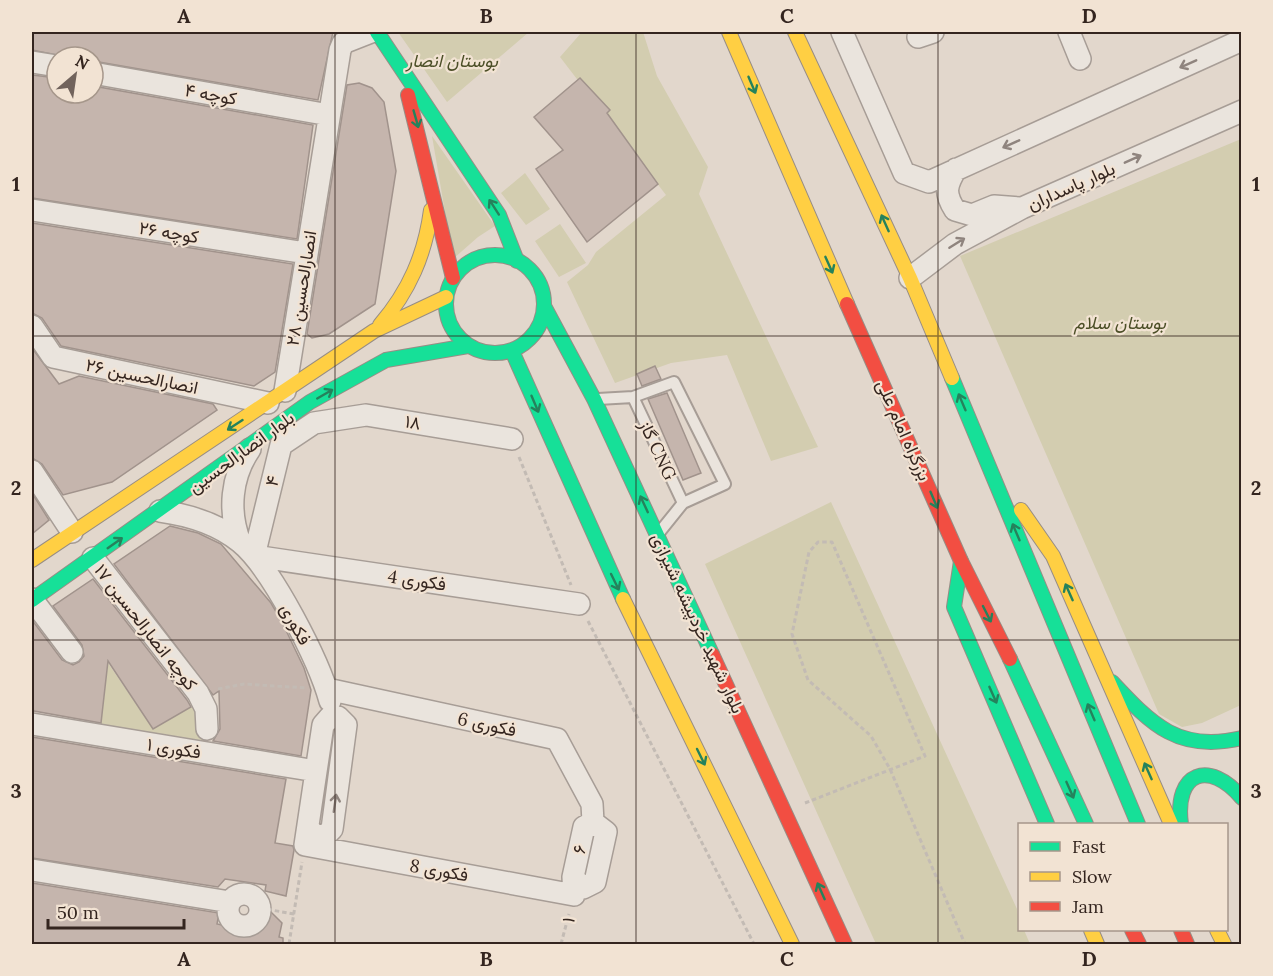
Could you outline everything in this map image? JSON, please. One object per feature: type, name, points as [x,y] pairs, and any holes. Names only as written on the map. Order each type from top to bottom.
[{"type":"main road","points":[[377,32],[499,215],[517,261]]},
{"type":"main road","name":"بزرگراه امام علی","points":[[729,32],[830,267],[894,405],[961,561],[1034,709],[1085,823]]},
{"type":"main road","points":[[795,32],[910,278],[1137,823]]},
{"type":"main road","points":[[399,63],[421,139],[432,198],[453,278]]},
{"type":"main road","points":[[374,331],[408,290],[427,239],[432,198]]},
{"type":"main road","points":[[497,255],[517,261],[527,267],[540,284],[544,306],[535,333],[512,351],[490,353],[468,346],[455,333],[447,316],[446,297],[453,278],[459,270],[477,259],[497,255]]},
{"type":"main road","name":"بلوار انصارالحسین","points":[[32,560],[374,331],[446,297]]},
{"type":"main road","name":"بلوار شهید خردپیشه شیرازی","points":[[544,306],[594,399],[845,945]]},
{"type":"main road","name":"بلوار انصارالحسین","points":[[32,599],[160,511],[310,402],[386,360],[468,346]]},
{"type":"main road","points":[[512,351],[611,574],[785,942]]},
{"type":"main road","points":[[984,456],[1053,556],[1170,823]]},
{"type":"main road","points":[[961,561],[954,607],[1046,823]]},
{"type":"main road","points":[[1106,676],[1149,722],[1170,735],[1210,745],[1242,738]]},
{"type":"main road","points":[[1180,823],[1177,809],[1179,791],[1189,781],[1203,774],[1217,776],[1233,785],[1242,798]]},
{"type":"main road","points":[[1091,931],[1097,945]]},
{"type":"main road","points":[[1132,931],[1139,945]]},
{"type":"main road","points":[[1181,931],[1187,945]]},
{"type":"main road","points":[[1217,931],[1224,945]]},
{"type":"street","name":"انصارالحسین ۲۸","points":[[276,397],[306,253],[343,43],[371,32]]},
{"type":"street","points":[[842,32],[904,173],[929,182],[1242,40]]},
{"type":"street","points":[[1069,32],[1080,59]]},
{"type":"street","name":"کوچه ۴","points":[[105,75],[329,115]]},
{"type":"street","name":"بلوار پاسداران","points":[[910,278],[955,244],[1022,208],[1242,111]]},
{"type":"street","points":[[956,169],[947,185],[946,194],[955,210],[972,215],[994,206],[1022,208]]},
{"type":"street","name":"کوچه ۲۶","points":[[32,210],[306,253]]},
{"type":"street","name":"انصارالحسین ۲۶","points":[[32,326],[53,357],[276,397]]},
{"type":"street","name":"۱۸","points":[[314,423],[366,415],[512,439]]},
{"type":"street","name":"۴","points":[[247,549],[281,445],[314,423]]},
{"type":"street","name":"فکوری","points":[[252,445],[238,468],[231,510],[247,549],[295,620],[327,689],[334,716],[342,718],[346,725],[333,825],[329,832],[318,836],[311,832],[306,835]]},
{"type":"street","points":[[32,471],[72,532]]},
{"type":"street","name":"فکوری","points":[[160,511],[194,518],[213,525],[247,549]]},
{"type":"street","name":"فکوری 4","points":[[247,549],[579,604]]},
{"type":"street","name":"کوچه انصارالحسین ۱۷","points":[[93,558],[198,693],[206,709],[207,729]]},
{"type":"street","points":[[32,599],[72,652]]},
{"type":"street","name":"فکوری 6","points":[[327,689],[557,739],[592,804],[593,822]]},
{"type":"street","points":[[306,835],[323,725],[327,719],[334,716]]},
{"type":"street","name":"فکوری ۱","points":[[32,724],[316,771]]},
{"type":"street","name":"۶","points":[[574,886],[583,888],[596,882],[606,832],[593,822]]},
{"type":"street","name":"فکوری 8","points":[[306,835],[574,886]]},
{"type":"street","points":[[32,870],[230,902],[228,915],[239,926],[254,922],[260,908]]},
{"type":"lane","points":[[594,399],[633,396],[674,382],[725,484],[683,503],[658,535]]},
{"type":"lane","name":"گاز CNG","points":[[633,396],[683,503]]},
{"type":"path","points":[[512,439],[579,604],[754,945]]},
{"type":"path","points":[[784,811],[890,769],[925,756],[832,542],[818,542],[809,552],[792,634],[807,680],[871,736],[890,769],[965,945]]},
{"type":"path","points":[[198,693],[244,684],[327,689]]},
{"type":"path","points":[[289,945],[306,835]]},
{"type":"path","name":"۱","points":[[561,945],[574,886]]},
{"type":"path","points":[[260,908],[294,914]]},
{"type":"green space","name":"بوستان انصار","points":[[398,32],[529,32],[447,102]]},
{"type":"green space","points":[[582,32],[643,32],[657,76],[708,167],[699,194],[818,447],[771,461],[727,355],[671,363],[615,383],[567,282],[588,265],[596,252],[666,195],[560,57]]},
{"type":"green space","points":[[432,136],[495,226],[478,237],[453,259]]},
{"type":"green space","name":"بوستان سلام","points":[[1241,139],[1241,705],[1202,723],[1182,727],[1159,714],[960,256]]},
{"type":"green space","points":[[525,173],[550,209],[526,225],[501,193]]},
{"type":"green space","points":[[560,224],[586,263],[559,277],[535,241]]},
{"type":"green space","points":[[831,502],[1017,909],[1018,931],[1024,931],[1030,944],[876,944],[705,564]]},
{"type":"green space","points":[[108,663],[153,729],[195,705],[207,725],[204,748],[100,732]]},
{"type":"building","points":[[32,32],[333,32],[318,100],[105,63],[105,45],[45,45],[45,53],[32,50]]},
{"type":"building","points":[[32,75],[45,77],[45,105],[105,105],[105,88],[313,125],[297,239],[32,198]]},
{"type":"building","points":[[580,78],[610,110],[607,113],[658,184],[587,242],[536,169],[563,150],[534,117]]},
{"type":"building","points":[[359,83],[372,88],[384,102],[396,171],[375,304],[329,334],[312,338],[307,334],[347,85]]},
{"type":"building","points":[[32,223],[293,264],[275,372],[254,386],[61,346],[42,318],[32,313]]},
{"type":"building","points":[[32,348],[59,384],[79,376],[213,404],[217,410],[112,482],[63,495],[42,464],[32,458]]},
{"type":"building","points":[[655,366],[661,379],[642,386],[637,374]]},
{"type":"building","points":[[667,393],[701,473],[683,480],[648,399]]},
{"type":"building","points":[[32,493],[49,520],[32,534]]},
{"type":"building","points":[[170,526],[198,533],[221,544],[271,603],[282,622],[304,668],[311,690],[301,756],[213,741],[220,729],[219,691],[213,695],[114,564]]},
{"type":"building","points":[[93,579],[191,707],[153,729],[108,661],[101,723],[34,711],[32,708],[32,620],[62,660],[73,665],[79,662],[84,656],[82,645],[53,606]]},
{"type":"building","points":[[32,737],[286,779],[275,843],[293,846],[294,850],[286,896],[265,891],[266,885],[225,879],[218,887],[32,858]]},
{"type":"building","points":[[32,883],[219,913],[217,924],[258,933],[261,921],[270,911],[282,923],[279,937],[283,938],[283,945],[32,945]]},
{"type":"traffic: fast","points":[[377,32],[499,215],[517,261]]},
{"type":"traffic: fast","points":[[495,255],[514,259],[530,269],[540,285],[544,304],[540,323],[530,339],[514,349],[495,353],[476,349],[460,339],[450,323],[446,304],[450,285],[460,269],[476,259],[495,255]]},
{"type":"traffic: fast","points":[[544,306],[594,399],[712,654]]},
{"type":"traffic: fast","points":[[32,600],[310,402],[386,360],[468,346]]},
{"type":"traffic: fast","points":[[512,351],[623,599]]},
{"type":"traffic: fast","points":[[952,378],[1138,823]]},
{"type":"traffic: fast","points":[[961,561],[954,607],[1047,823]]},
{"type":"traffic: fast","points":[[1010,659],[1086,823]]},
{"type":"traffic: fast","points":[[1112,682],[1140,711],[1168,732],[1201,742],[1220,742],[1242,738]]},
{"type":"traffic: fast","points":[[1181,823],[1180,806],[1183,793],[1196,777],[1206,775],[1218,778],[1242,798]]},
{"type":"traffic: slow","points":[[729,32],[847,304]]},
{"type":"traffic: slow","points":[[795,32],[910,278],[952,378]]},
{"type":"traffic: slow","points":[[380,325],[399,299],[414,272],[425,242],[431,210]]},
{"type":"traffic: slow","points":[[32,560],[374,331],[446,297]]},
{"type":"traffic: slow","points":[[1021,510],[1053,556],[1171,823]]},
{"type":"traffic: slow","points":[[623,599],[792,944]]},
{"type":"traffic: slow","points":[[1091,931],[1097,944]]},
{"type":"traffic: slow","points":[[1218,931],[1224,944]]},
{"type":"traffic: jam","points":[[408,95],[453,278]]},
{"type":"traffic: jam","points":[[847,304],[961,561],[1010,659]]},
{"type":"traffic: jam","points":[[712,654],[845,944]]},
{"type":"traffic: jam","points":[[1132,931],[1139,944]]},
{"type":"traffic: jam","points":[[1181,931],[1187,944]]}]
